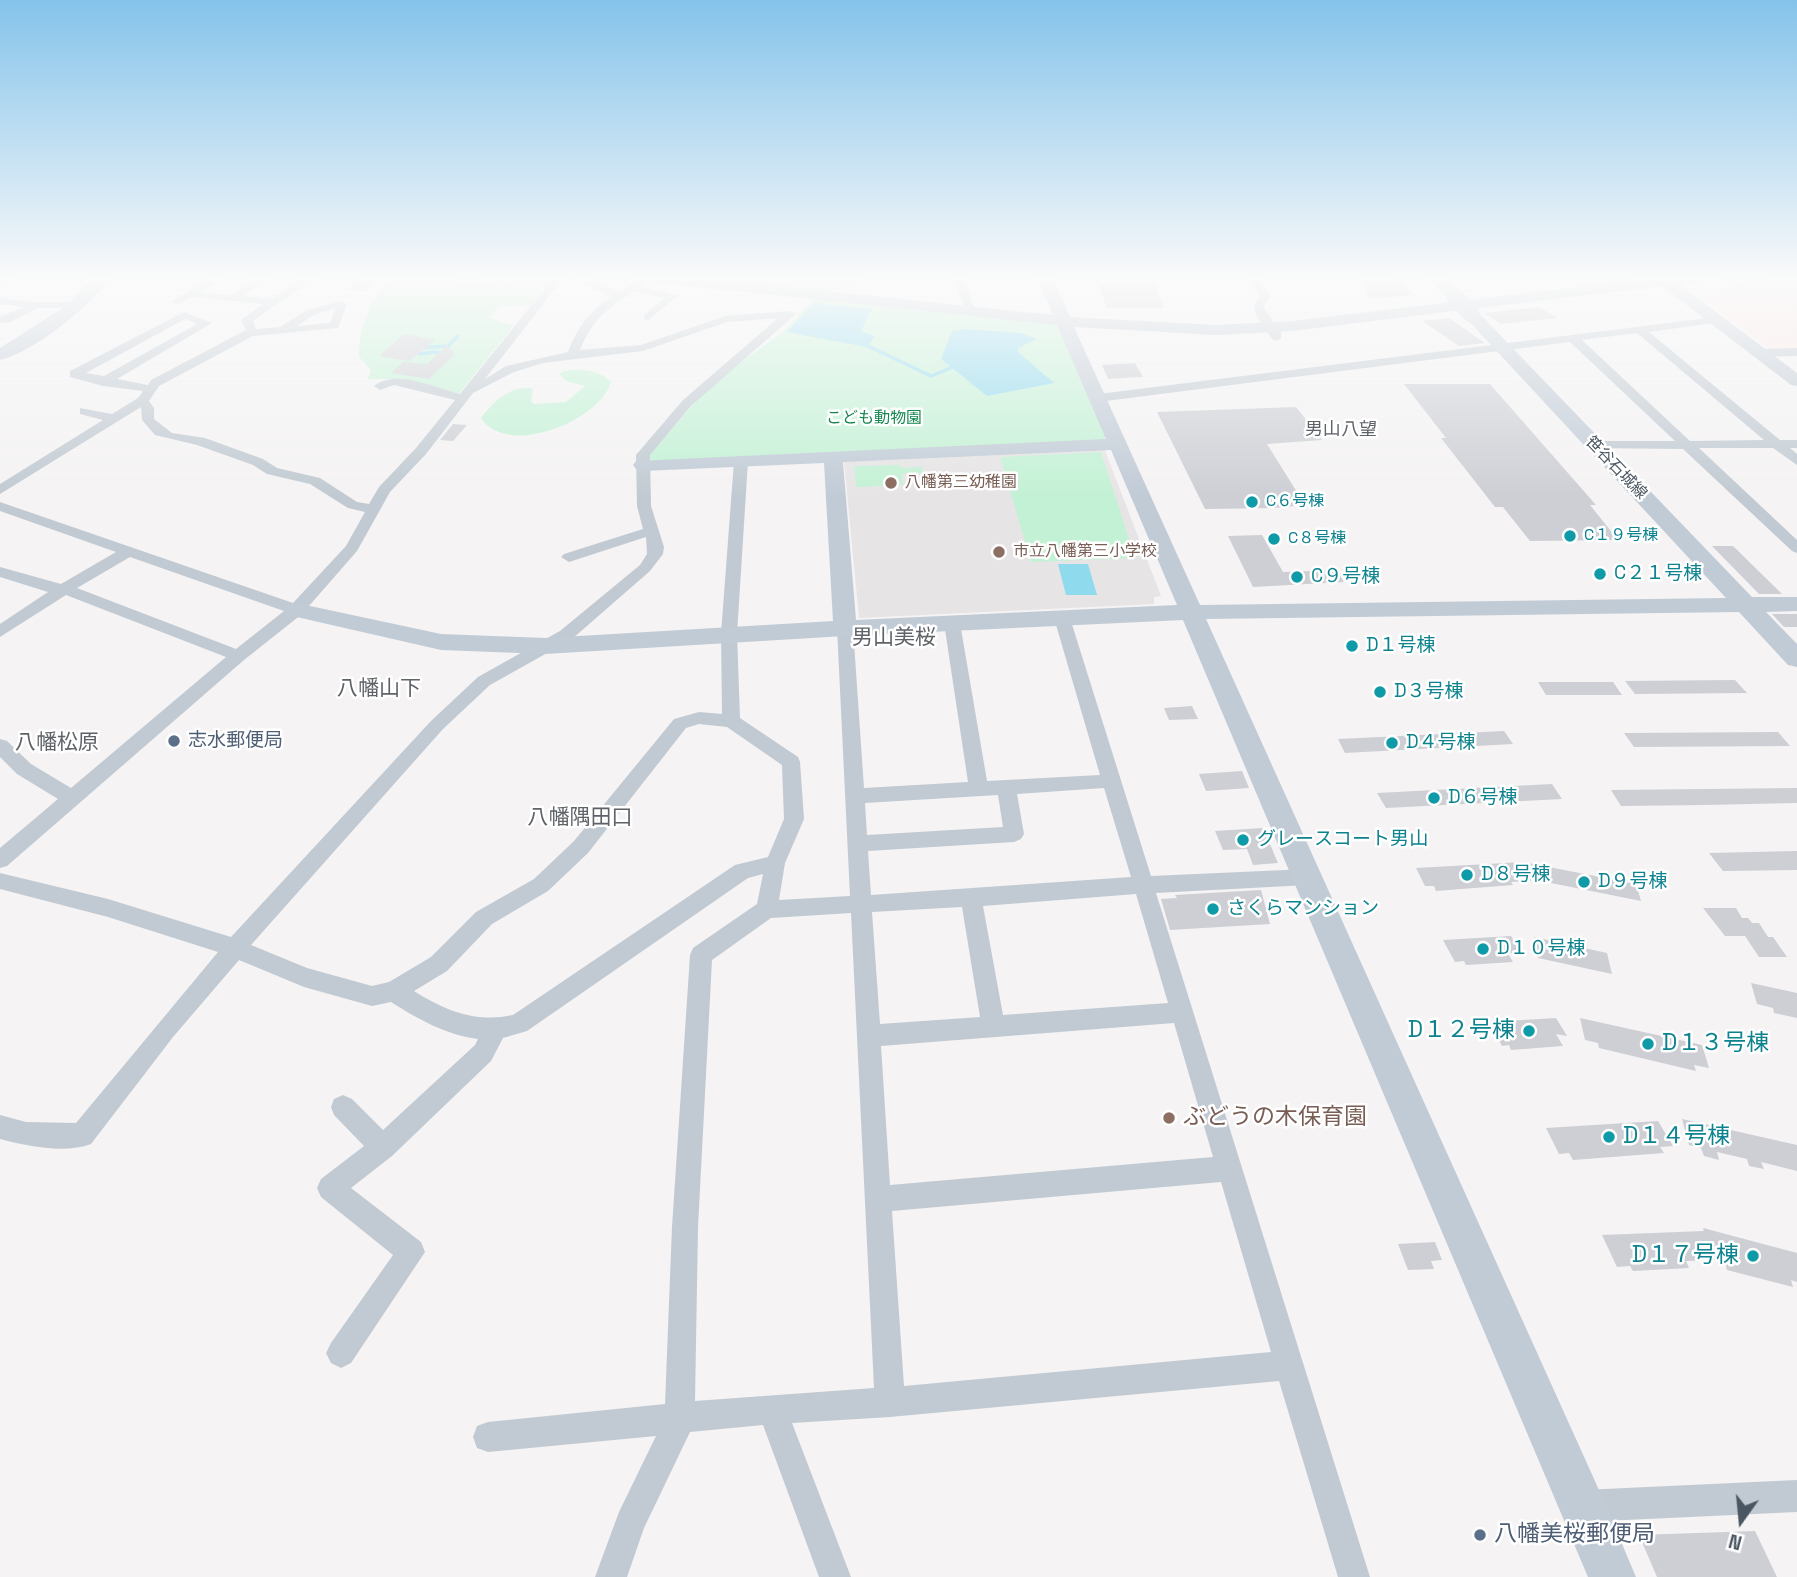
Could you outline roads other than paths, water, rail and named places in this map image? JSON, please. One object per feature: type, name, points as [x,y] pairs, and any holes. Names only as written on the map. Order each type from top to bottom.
[{"type":"street","points":[[120,350],[74,374],[103,382],[151,389]]},
{"type":"street","points":[[103,382],[159,350]]},
{"type":"street","points":[[0,490],[142,401],[155,383],[216,350]]},
{"type":"street","points":[[0,860],[238,656],[296,610],[352,548],[373,509],[398,472],[421,451],[501,350]]},
{"type":"street","points":[[573,354],[575,350]]},
{"type":"street","points":[[380,386],[393,382],[465,395],[510,369],[573,354],[624,350]]},
{"type":"street","points":[[0,1127],[26,1134],[82,1135],[164,1030],[235,948],[437,726],[484,681],[517,665],[566,635],[645,568],[655,554],[656,547],[644,506],[643,455],[687,403],[749,350]]},
{"type":"street","points":[[1077,350],[1612,1577]]},
{"type":"street","points":[[1098,398],[1481,350]]},
{"type":"street","name":"笹谷石城線","points":[[1504,350],[1797,659]]},
{"type":"street","points":[[1585,350],[1797,548]]},
{"type":"street","points":[[1663,350],[1797,461]]},
{"type":"street","points":[[1755,350],[1797,381]]},
{"type":"street","points":[[1759,353],[1797,352]]},
{"type":"street","points":[[142,401],[148,408],[148,420],[159,432],[200,441],[258,462],[272,471],[315,481],[353,505],[373,509]]},
{"type":"street","points":[[84,411],[114,419]]},
{"type":"street","points":[[1594,445],[1797,443]]},
{"type":"street","points":[[643,465],[1118,444]]},
{"type":"street","points":[[832,457],[845,628],[890,1402]]},
{"type":"street","points":[[730,721],[729,634],[741,461]]},
{"type":"street","points":[[0,506],[296,610],[441,642],[545,646],[1192,611],[1797,604]]},
{"type":"street","points":[[569,557],[651,531]]},
{"type":"street","points":[[0,632],[64,589],[130,550]]},
{"type":"street","points":[[0,572],[54,589],[64,589],[238,656]]},
{"type":"street","points":[[1062,618],[1354,1577]]},
{"type":"street","points":[[952,623],[979,789]]},
{"type":"street","points":[[0,881],[108,908],[235,948],[315,980],[372,996],[394,991],[439,964],[484,918],[541,885],[581,847],[680,723],[699,718],[730,721],[791,762],[794,820],[775,863],[767,909]]},
{"type":"street","points":[[0,746],[24,769],[72,798]]},
{"type":"street","points":[[854,796],[1111,781]]},
{"type":"street","points":[[857,844],[1014,834],[1006,787]]},
{"type":"street","points":[[394,991],[442,1021],[494,1032],[519,1024],[742,871],[775,863]]},
{"type":"street","points":[[611,1577],[630,1523],[680,1420],[685,1227],[701,955],[767,909],[1308,877]]},
{"type":"street","points":[[971,898],[993,1027]]},
{"type":"street","points":[[869,1036],[1181,1012]]},
{"type":"street","points":[[341,1353],[411,1251],[330,1188],[383,1147],[483,1053],[494,1032]]},
{"type":"street","points":[[343,1107],[383,1147]]},
{"type":"street","points":[[878,1199],[1229,1168]]},
{"type":"street","points":[[488,1437],[772,1409],[890,1402],[1289,1365]]},
{"type":"street","points":[[772,1409],[835,1577]]},
{"type":"street","points":[[1583,1506],[1797,1496]]},
{"type":"water","points":[[945,350],[1018,350],[1054,383],[987,396],[941,359]]},
{"type":"water","points":[[1058,564],[1088,564],[1097,595],[1066,595]]},
{"type":"waterway","points":[[876,350],[931,376],[953,367]]},
{"type":"waterway","points":[[420,354],[436,352],[444,355]]},
{"type":"place","name":"八幡第三幼稚園","points":[[891,483]]},
{"type":"place","name":"C６号棟","points":[[1252,502]]},
{"type":"place","name":"C１９号棟","points":[[1570,536]]},
{"type":"place","name":"C８号棟","points":[[1274,539]]},
{"type":"place","name":"市立八幡第三小学校","points":[[999,552]]},
{"type":"place","name":"C２１号棟","points":[[1600,574]]},
{"type":"place","name":"C９号棟","points":[[1297,577]]},
{"type":"place","name":"D１号棟","points":[[1352,646]]},
{"type":"place","name":"D３号棟","points":[[1380,692]]},
{"type":"place","name":"志水郵便局","points":[[174,741]]},
{"type":"place","name":"D４号棟","points":[[1392,743]]},
{"type":"place","name":"D６号棟","points":[[1434,798]]},
{"type":"place","name":"グレースコート男山","points":[[1243,840]]},
{"type":"place","name":"D８号棟","points":[[1467,875]]},
{"type":"place","name":"D９号棟","points":[[1584,882]]},
{"type":"place","name":"さくらマンション","points":[[1213,909]]},
{"type":"place","name":"D１０号棟","points":[[1483,949]]},
{"type":"place","name":"D１２号棟","points":[[1529,1031]]},
{"type":"place","name":"D１３号棟","points":[[1648,1044]]},
{"type":"place","name":"ぶどうの木保育園","points":[[1169,1118]]},
{"type":"place","name":"D１４号棟","points":[[1609,1137]]},
{"type":"place","name":"D１７号棟","points":[[1753,1256]]},
{"type":"place","name":"八幡美桜郵便局","points":[[1480,1535]]},
{"type":"district","name":"男山八望","points":[[1341,430]]},
{"type":"district","name":"男山美桜","points":[[894,638]]},
{"type":"district","name":"八幡山下","points":[[379,689]]},
{"type":"district","name":"八幡松原","points":[[57,743]]},
{"type":"district","name":"八幡隅田口","points":[[580,818]]},
{"type":"park label","name":"こども動物園","points":[[874,419]]}]
